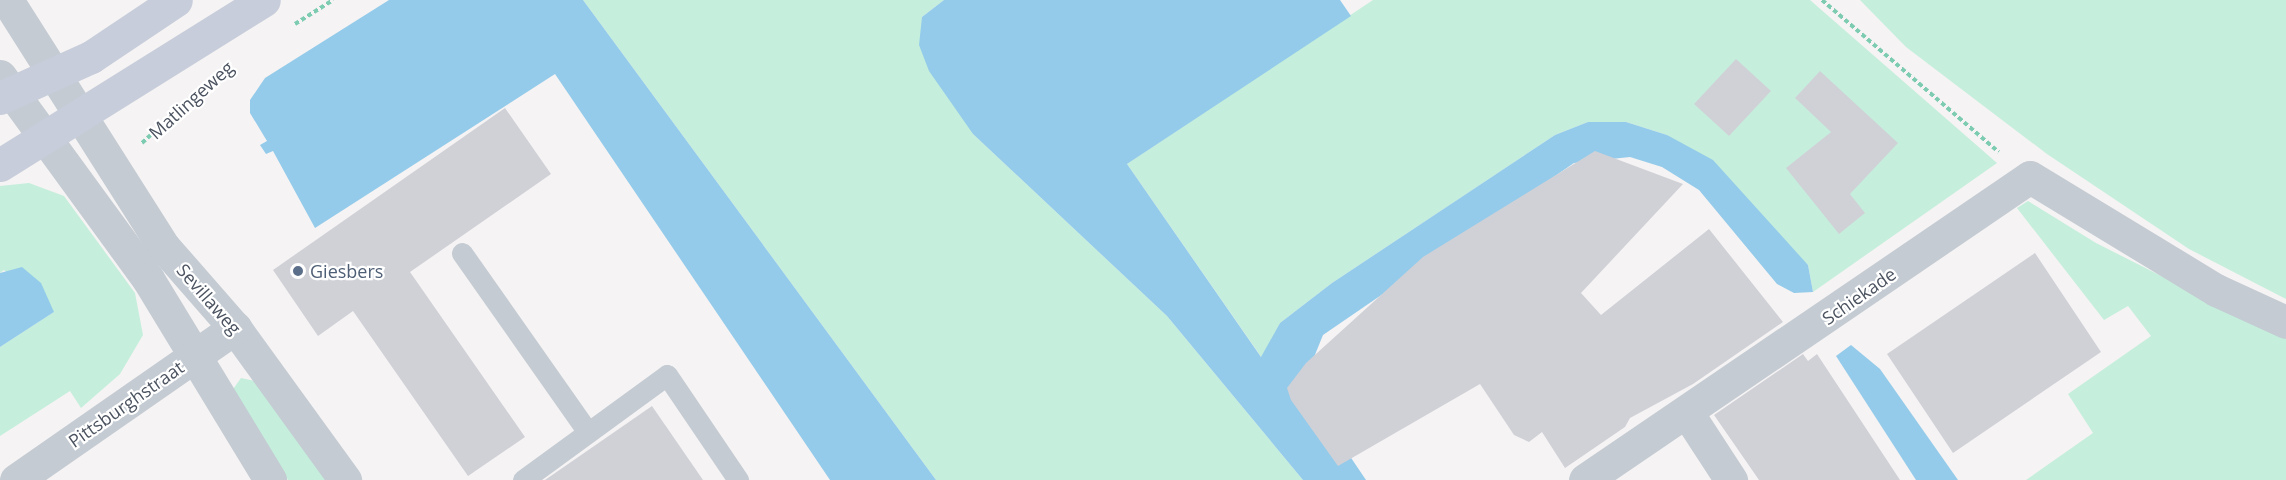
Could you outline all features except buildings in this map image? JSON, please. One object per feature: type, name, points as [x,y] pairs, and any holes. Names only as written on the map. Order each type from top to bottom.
[{"type":"main road","points":[[4,88],[91,57],[176,0]]},
{"type":"main road","name":"Matlingeweg","points":[[0,165],[264,0]]},
{"type":"street","points":[[7,0],[54,72]]},
{"type":"street","name":"Sevillaweg","points":[[54,72],[108,167],[164,247],[235,328],[345,480]]},
{"type":"street","name":"Sevillaweg","points":[[4,88],[45,135],[148,279],[192,357],[270,480]]},
{"type":"street","points":[[2030,177],[2216,290],[2286,322]]},
{"type":"street","name":"Schiekade","points":[[1585,480],[1688,414],[2030,177]]},
{"type":"street","name":"Pittsburghstraat","points":[[16,480],[235,328]]},
{"type":"street","points":[[1688,414],[1731,480]]},
{"type":"lane","points":[[462,253],[588,432]]},
{"type":"lane","points":[[523,480],[667,375],[738,480]]},
{"type":"path","points":[[284,30],[333,0]]},
{"type":"path","points":[[1822,0],[2030,177]]},
{"type":"path","name":"Matlingeweg","points":[[108,167],[156,133],[218,73]]},
{"type":"green space","points":[[583,0],[944,0],[922,17],[973,134],[1167,316],[1303,480],[936,480]]},
{"type":"green space","points":[[1373,0],[1810,0],[1997,163],[1813,292],[1808,265],[1667,135],[1626,122],[1588,122],[1555,135],[1332,283],[1280,323],[1262,358],[1127,164]]},
{"type":"green space","points":[[1860,0],[2286,0],[2286,299],[2189,249],[2047,154],[1906,47]]},
{"type":"green space","points":[[29,183],[64,196],[135,293],[143,335],[120,374],[81,408],[70,391],[0,436],[0,347],[54,312],[4,270],[0,273],[0,186]]},
{"type":"green space","points":[[2028,201],[2096,243],[2286,339],[2286,480],[2026,480],[2093,433],[2068,394],[2151,336],[2128,306],[2104,320],[2017,208]]},
{"type":"green space","points":[[241,378],[259,382],[327,480],[288,480],[234,402],[231,392]]},
{"type":"water","points":[[389,0],[583,0],[936,480],[830,480],[555,74],[315,228],[273,151],[266,154],[260,145],[267,141],[250,113],[250,100],[265,78]]},
{"type":"water","points":[[944,0],[1340,0],[1351,16],[1127,164],[1261,357],[1280,323],[1332,283],[1555,135],[1588,122],[1626,122],[1667,135],[1713,160],[1808,265],[1813,292],[1794,293],[1777,284],[1699,190],[1662,167],[1630,157],[1574,163],[1323,335],[1308,372],[1339,440],[1366,480],[1303,480],[1167,316],[973,134],[929,71],[919,45],[922,17]]},
{"type":"water","points":[[22,267],[41,283],[54,312],[0,347],[0,273]]},
{"type":"water","points":[[1851,345],[1880,369],[1958,480],[1916,480],[1836,356]]},
{"type":"place","name":"Giesbers","points":[[298,271]]}]
